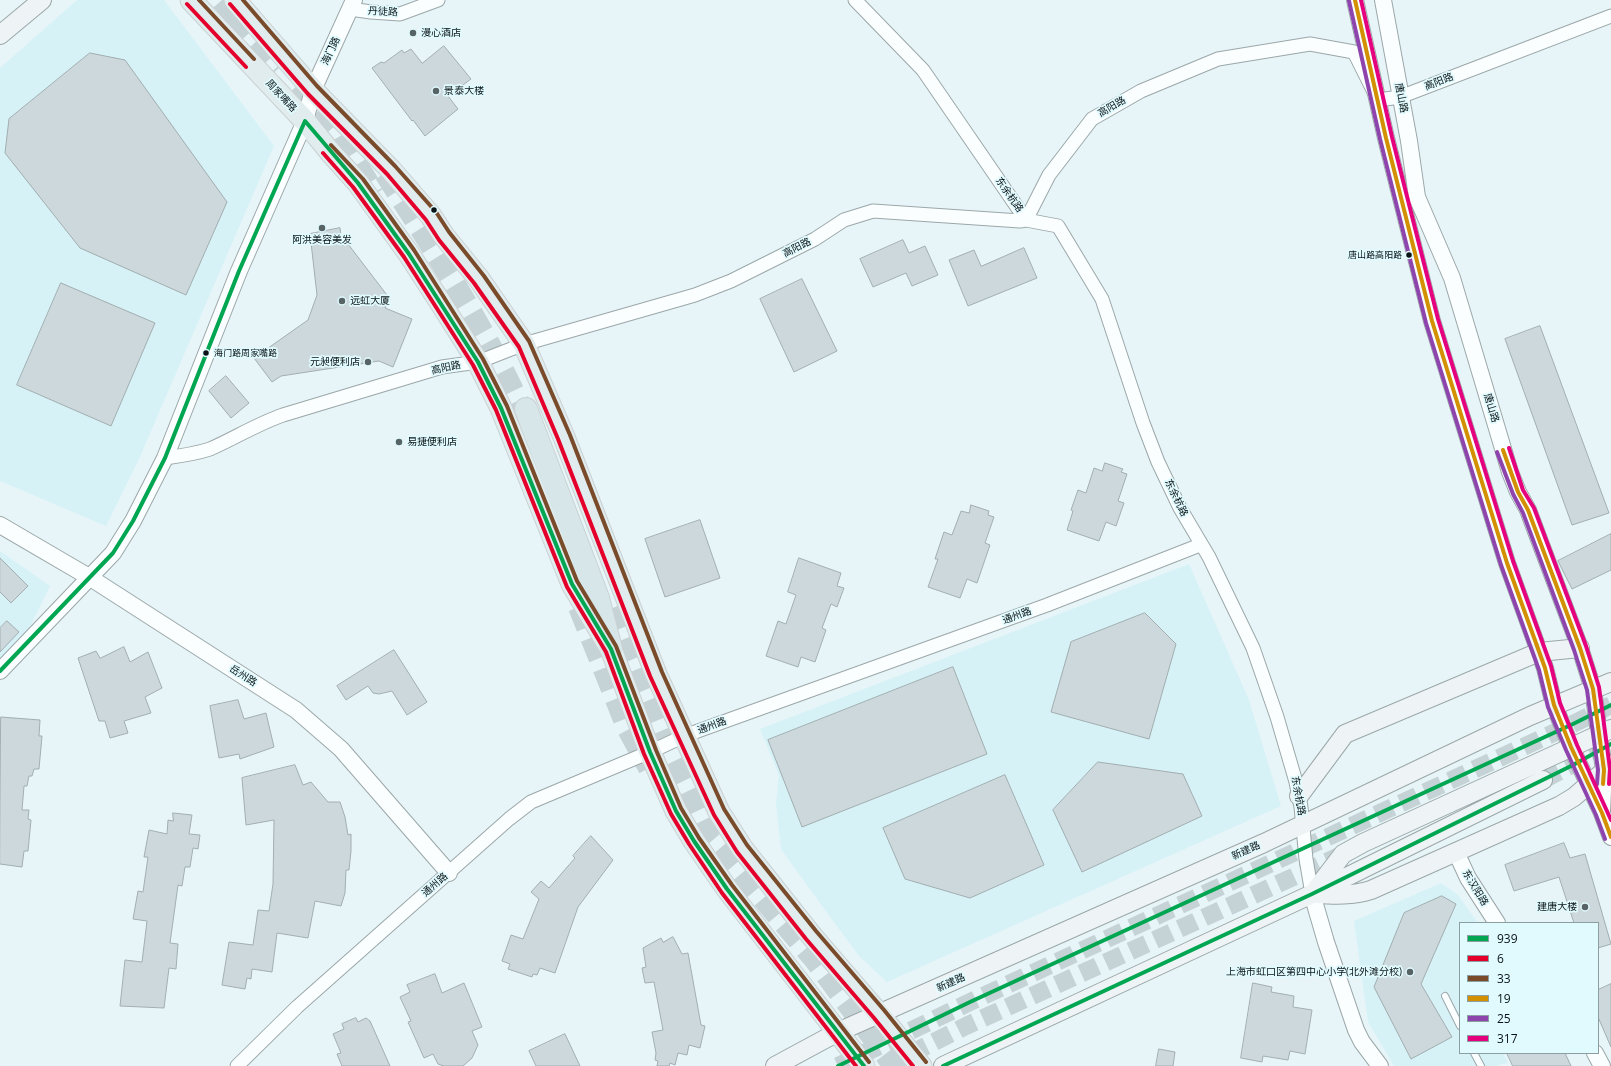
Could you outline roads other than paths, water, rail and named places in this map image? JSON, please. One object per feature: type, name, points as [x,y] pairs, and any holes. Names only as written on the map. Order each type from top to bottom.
[{"type":"highway","points":[[526,409],[598,598],[611,649]]},
{"type":"main road","points":[[0,35],[42,0]]},
{"type":"main road","name":"周家嘴路","points":[[191,0],[305,121],[330,153],[358,183],[409,254],[478,362],[501,408],[572,584],[611,649],[650,752],[676,811],[694,841],[727,889],[864,1066]]},
{"type":"main road","points":[[235,0],[313,90],[391,170],[431,216],[444,236],[479,279],[524,344],[564,437],[654,667],[719,812],[742,848],[811,935],[879,1014],[921,1066]]},
{"type":"main road","points":[[1299,796],[1345,734],[1539,652],[1580,648]]},
{"type":"main road","name":"新建路","points":[[775,1066],[838,1032],[1257,846],[1554,705],[1611,682]]},
{"type":"main road","points":[[1312,894],[1343,854],[1363,843],[1605,732]]},
{"type":"main road","points":[[1312,894],[1342,895],[1371,890],[1560,806],[1574,797],[1608,767]]},
{"type":"main road","points":[[943,1066],[1312,894],[1543,780]]},
{"type":"street","name":"丹徒路","points":[[352,4],[371,12],[400,14],[438,0]]},
{"type":"street","name":"东余杭路","points":[[855,0],[923,70],[1026,220],[1058,226],[1102,299],[1142,423],[1180,508],[1200,545],[1209,557],[1253,648],[1278,717],[1299,796],[1306,859],[1312,894],[1328,950],[1356,1030],[1362,1042],[1380,1066]]},
{"type":"street","name":"唐山路","points":[[1355,0],[1432,321],[1508,563],[1539,652],[1554,705],[1570,747],[1602,813],[1611,837]]},
{"type":"street","name":"唐山路","points":[[1382,0],[1409,141],[1417,197],[1452,278],[1510,472],[1518,492],[1528,510],[1580,648],[1605,732],[1608,767],[1602,813]]},
{"type":"street","name":"海门路","points":[[165,458],[239,271],[305,121],[313,90],[352,4]]},
{"type":"street","name":"高阳路","points":[[165,458],[188,455],[209,449],[258,425],[283,415],[442,367],[478,362],[524,344],[695,295],[731,281],[816,239],[844,220],[873,211],[1020,221],[1026,220],[1049,175],[1092,119],[1141,91],[1218,59],[1310,44],[1354,52],[1378,100],[1400,97],[1611,16]]},
{"type":"street","points":[[0,670],[113,553],[133,521],[165,458]]},
{"type":"street","name":"岳州路","points":[[0,525],[90,577],[296,710],[341,749],[449,873]]},
{"type":"street","name":"通州路","points":[[236,1066],[297,1007],[509,819],[531,802],[650,752],[684,736],[1047,605],[1200,545]]},
{"type":"street","name":"东汉阳路","points":[[1456,852],[1468,878],[1496,922]]},
{"type":"street","points":[[1596,1054],[1602,1066]]},
{"type":"lane","points":[[1445,996],[1459,1024]]},
{"type":"lane","points":[[1475,1054],[1481,1066]]},
{"type":"tunnel","points":[[222,0],[245,27]]},
{"type":"tunnel","points":[[234,17],[280,67]]},
{"type":"tunnel","points":[[297,86],[339,135],[375,194]]},
{"type":"tunnel","points":[[385,173],[444,266],[481,329],[499,362],[530,428]]},
{"type":"tunnel","points":[[579,607],[627,727],[649,768]]},
{"type":"tunnel","points":[[608,610],[663,741],[709,835],[815,960],[894,1066]]},
{"type":"tunnel","points":[[838,1066],[970,1002],[1573,724],[1611,705]]},
{"type":"tunnel","points":[[1543,780],[1611,744]]},
{"type":"tunnel","points":[[886,1066],[966,1026],[1346,853]]},
{"type":"place","name":"漫心酒店","points":[[413,33]]},
{"type":"place","name":"景泰大楼","points":[[436,91]]},
{"type":"place","name":"阿洪美容美发","points":[[322,228]]},
{"type":"place","name":"唐山路高阳路","points":[[1409,255]]},
{"type":"place","name":"远虹大厦","points":[[342,301]]},
{"type":"place","name":"海门路周家嘴路","points":[[206,353]]},
{"type":"place","name":"元昶便利店","points":[[368,362]]},
{"type":"place","name":"易捷便利店","points":[[399,442]]},
{"type":"place","name":"建唐大楼","points":[[1585,907]]},
{"type":"place","name":"上海市虹口区第四中心小学(北外滩分校)","points":[[1410,972]]}]
